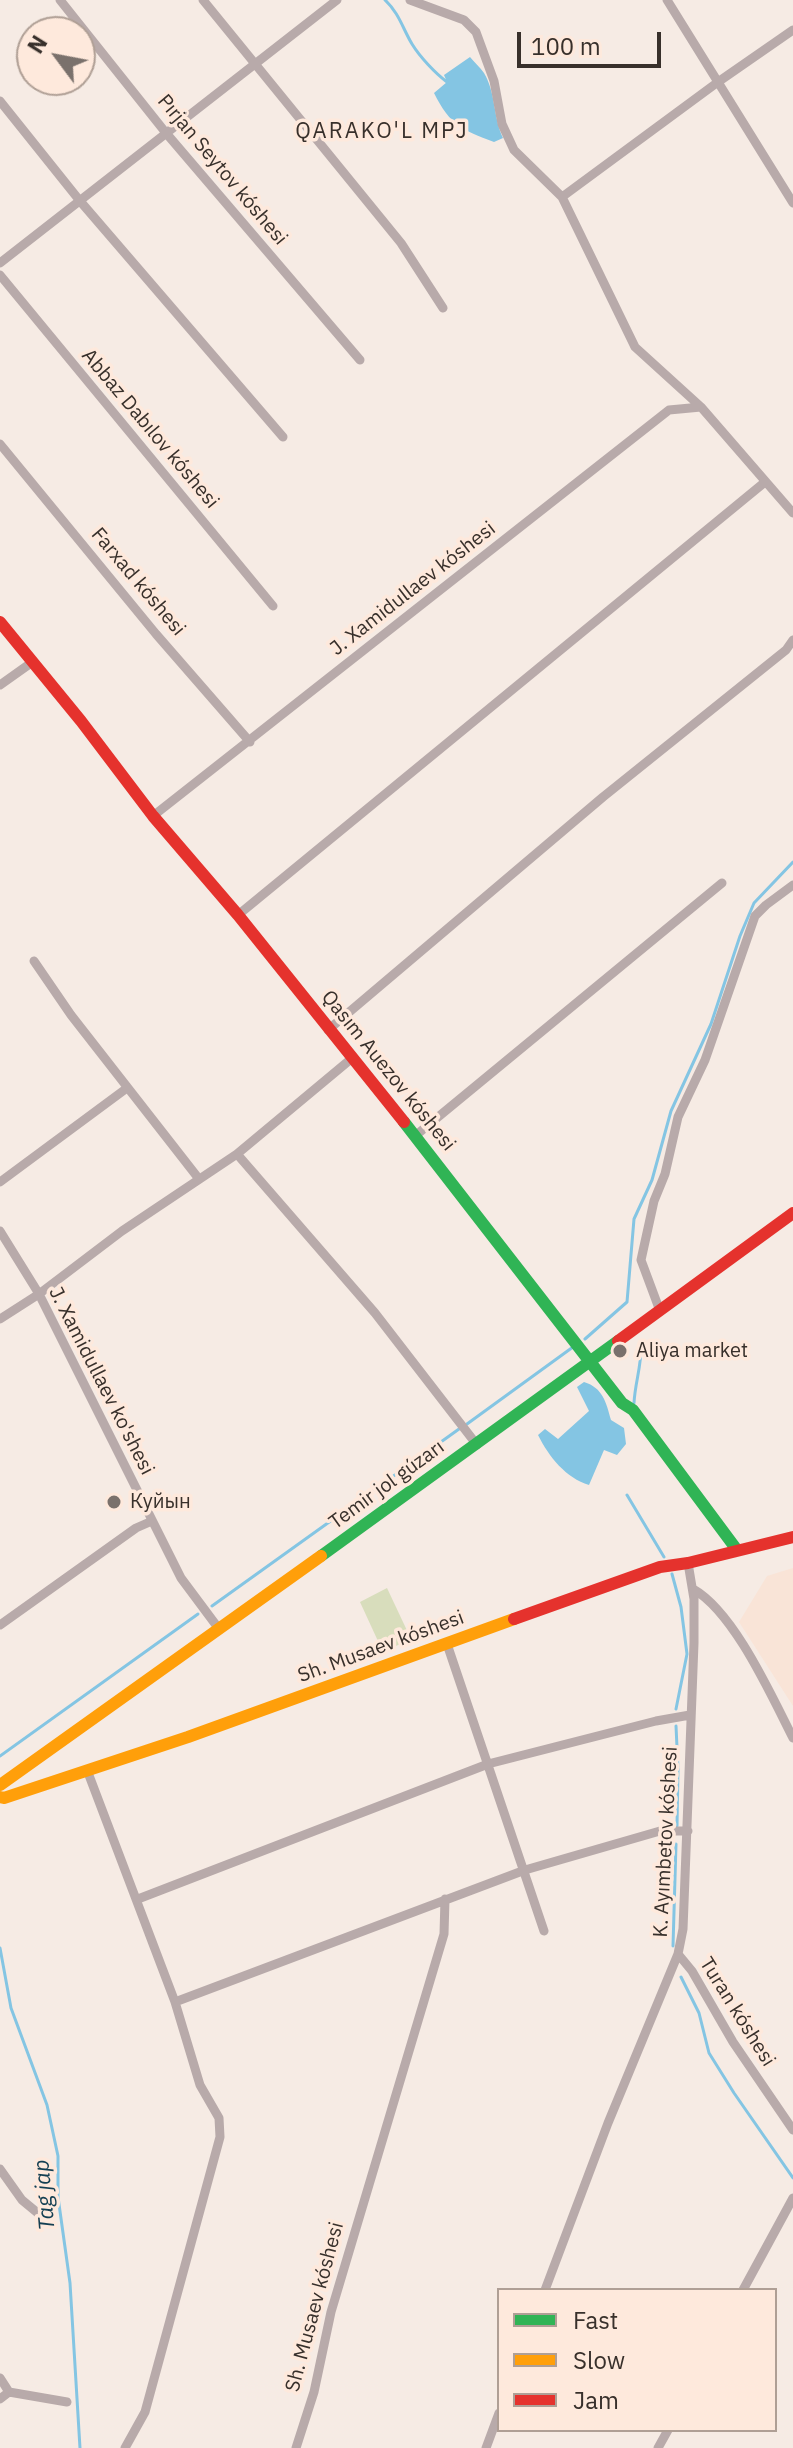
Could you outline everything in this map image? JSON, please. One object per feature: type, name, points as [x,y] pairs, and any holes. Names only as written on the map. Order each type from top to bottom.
[{"type":"street","name":"Pırjan Seytov kóshesi","points":[[60,0],[166,133],[360,360]]},
{"type":"street","points":[[203,0],[401,243],[443,308]]},
{"type":"street","points":[[0,263],[337,0]]},
{"type":"street","points":[[410,0],[464,20],[476,32],[494,81],[502,124],[514,150],[562,197],[635,347],[701,407],[793,513]]},
{"type":"street","points":[[667,0],[793,203]]},
{"type":"street","points":[[562,197],[793,30]]},
{"type":"street","points":[[0,101],[80,201],[283,437]]},
{"type":"street","name":"Abbaz Dabılov kóshesi","points":[[0,275],[273,606]]},
{"type":"street","name":"J. Xamidullaev kóshesi","points":[[153,816],[669,410],[701,407]]},
{"type":"street","name":"Farxad kóshesi","points":[[0,444],[156,634],[250,742]]},
{"type":"street","points":[[238,915],[765,482]]},
{"type":"street","name":"Qasım Auezov kóshesi","points":[[0,622],[153,816],[238,915],[415,1136],[622,1403],[633,1410],[737,1550]]},
{"type":"street","points":[[328,1030],[603,797],[786,650],[793,640]]},
{"type":"street","points":[[0,685],[31,663]]},
{"type":"street","points":[[415,1136],[722,883]]},
{"type":"street","points":[[660,1311],[641,1260],[678,1117],[705,1060],[755,916],[793,885]]},
{"type":"street","points":[[34,961],[127,1088],[199,1179]]},
{"type":"street","points":[[0,1319],[39,1294],[122,1231],[237,1154],[351,1059]]},
{"type":"street","points":[[0,1182],[127,1088]]},
{"type":"street","points":[[237,1154],[375,1313],[477,1445]]},
{"type":"street","name":"Temir jol gúzarı","points":[[0,1785],[477,1445],[793,1213]]},
{"type":"street","name":"J. Xamidullaev ko'shesi","points":[[0,1231],[39,1294],[181,1578],[219,1629]]},
{"type":"street","points":[[0,1625],[136,1528],[152,1521]]},
{"type":"street","name":"Sh. Musaev kóshesi","points":[[0,1797],[87,1770],[660,1567],[793,1537]]},
{"type":"street","name":"K. Ayımbetov kóshesi","points":[[546,2288],[608,2123],[678,1954],[683,1929],[694,1643],[693,1589],[688,1563]]},
{"type":"street","points":[[693,1589],[705,1596],[748,1651],[793,1738]]},
{"type":"street","points":[[447,1644],[544,1931]]},
{"type":"street","points":[[138,1899],[488,1764],[690,1715]]},
{"type":"street","points":[[87,1770],[175,2002],[200,2085],[219,2118],[220,2137],[145,2412],[125,2448]]},
{"type":"street","points":[[175,2002],[525,1870],[660,1831],[688,1831]]},
{"type":"street","name":"Sh. Musaev kóshesi","points":[[296,2448],[314,2392],[331,2312],[444,1934],[445,1899]]},
{"type":"street","name":"Turan kóshesi","points":[[678,1954],[692,1971],[733,2042],[793,2130]]},
{"type":"street","points":[[0,2169],[22,2200],[45,2219]]},
{"type":"street","points":[[744,2288],[793,2198]]},
{"type":"street","points":[[0,2378],[9,2392],[67,2402]]},
{"type":"street","points":[[0,2399],[9,2392]]},
{"type":"street","points":[[486,2448],[497,2418]]},
{"type":"shaded area","points":[[793,1568],[793,1706],[739,1622],[767,1576]]},
{"type":"green space","points":[[387,1588],[411,1639],[383,1652],[360,1602]]},
{"type":"water","points":[[470,57],[484,73],[491,89],[503,138],[494,142],[458,125],[434,93],[447,82],[444,75]]},
{"type":"water","points":[[584,1382],[603,1396],[611,1420],[624,1428],[626,1444],[617,1455],[604,1450],[589,1485],[559,1466],[538,1435],[545,1429],[558,1439],[589,1411],[577,1387]]},
{"type":"waterway","points":[[385,0],[419,54],[447,82]]},
{"type":"waterway","points":[[585,1339],[627,1302],[634,1219],[652,1180],[671,1111],[711,1024],[754,903],[793,862]]},
{"type":"waterway","points":[[634,1403],[641,1344]]},
{"type":"waterway","points":[[467,1424],[573,1347]]},
{"type":"waterway","points":[[212,1606],[459,1429]]},
{"type":"waterway","points":[[627,1495],[664,1557]]},
{"type":"waterway","points":[[672,1574],[681,1607],[687,1654],[676,1709]]},
{"type":"waterway","points":[[0,1756],[198,1614]]},
{"type":"waterway","points":[[676,1726],[677,1826]]},
{"type":"waterway","points":[[673,1946],[676,1844]]},
{"type":"waterway","name":"Tag jap","points":[[0,1948],[11,2008],[47,2105],[58,2156],[58,2197],[70,2283],[80,2448]]},
{"type":"waterway","points":[[681,1977],[699,2013],[709,2053],[793,2178]]},
{"type":"traffic: fast","points":[[404,1122],[622,1403],[633,1410],[737,1550]]},
{"type":"traffic: fast","points":[[321,1556],[618,1341]]},
{"type":"traffic: slow","points":[[0,1785],[321,1556]]},
{"type":"traffic: slow","points":[[0,1797],[188,1737],[514,1619]]},
{"type":"traffic: jam","points":[[0,622],[153,816],[238,915],[404,1122]]},
{"type":"traffic: jam","points":[[618,1341],[793,1213]]},
{"type":"traffic: jam","points":[[514,1619],[660,1567],[793,1537]]},
{"type":"place","name":"Aliya market","points":[[620,1351]]},
{"type":"place","name":"Куйын","points":[[114,1502]]},
{"type":"district","name":"QARAKO'L MPJ","points":[[382,132]]}]
